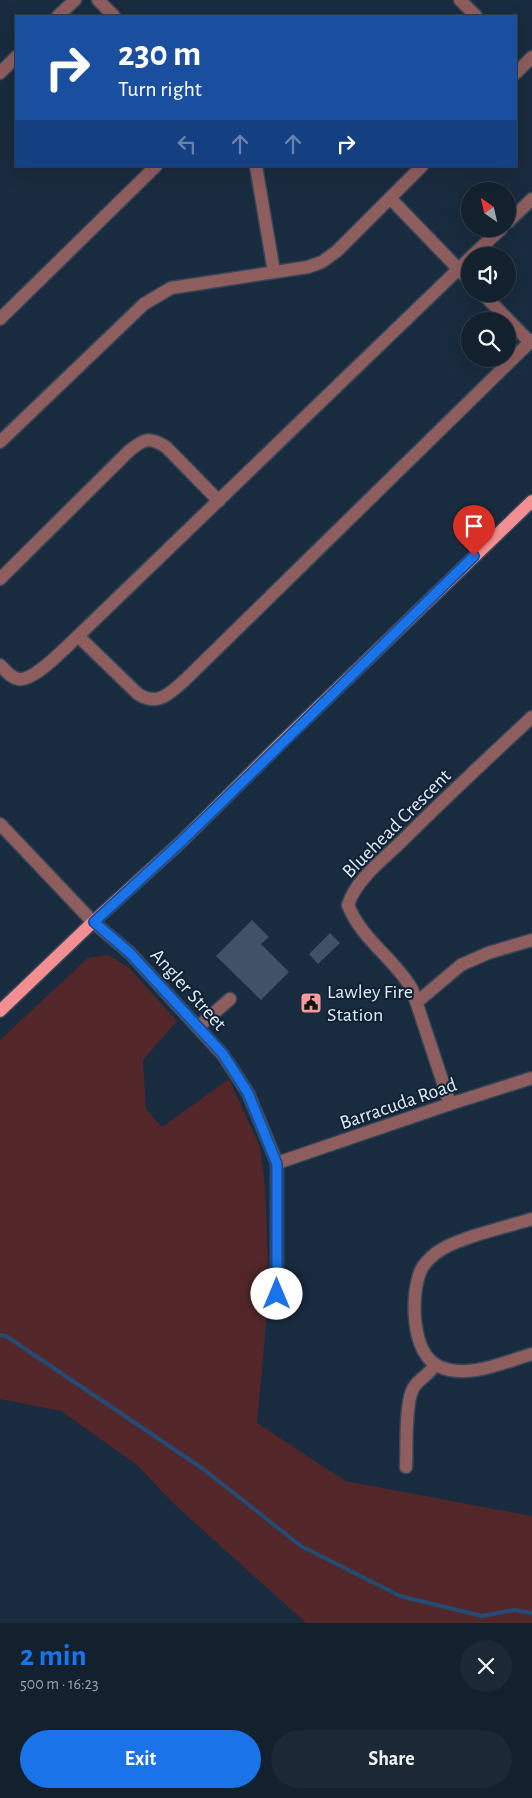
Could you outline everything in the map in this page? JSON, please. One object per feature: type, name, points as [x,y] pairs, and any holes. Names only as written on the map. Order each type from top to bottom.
[{"type":"main road","points":[[0,1011],[181,842],[532,501]]},
{"type":"street","points":[[59,15],[75,0]]},
{"type":"street","points":[[98,0],[113,15]]},
{"type":"street","points":[[460,0],[475,15]]},
{"type":"street","points":[[0,73],[15,58]]},
{"type":"street","points":[[0,319],[155,167]]},
{"type":"street","points":[[256,167],[274,272]]},
{"type":"street","points":[[0,442],[144,304],[157,295],[171,288],[308,267],[322,262],[337,251],[421,167]]},
{"type":"street","points":[[0,665],[10,676],[27,679],[46,665],[459,269],[390,198]]},
{"type":"street","points":[[516,214],[532,199]]},
{"type":"street","points":[[482,247],[491,238]]},
{"type":"street","points":[[78,636],[138,694],[147,700],[153,700],[167,694],[192,673],[531,341],[491,302]]},
{"type":"street","points":[[0,579],[129,451],[148,439],[166,447],[219,501]]},
{"type":"street","name":"Bluehead Crescent","points":[[450,1104],[417,1002],[404,975],[353,918],[348,905],[351,895],[367,876],[460,784],[532,717]]},
{"type":"street","name":"Angler Street","points":[[0,824],[94,922],[130,953],[223,1054],[248,1093],[277,1164],[277,1294]]},
{"type":"street","points":[[417,1002],[461,964],[488,953],[532,940]]},
{"type":"street","points":[[198,1027],[230,998]]},
{"type":"street","name":"Barracuda Road","points":[[277,1164],[450,1104],[532,1078]]},
{"type":"street","points":[[532,1219],[454,1243],[441,1249],[424,1265],[420,1273],[414,1302],[416,1334],[424,1351],[435,1364],[453,1371],[469,1371],[486,1368],[532,1354]]},
{"type":"street","points":[[406,1467],[409,1404],[412,1391],[435,1364]]},
{"type":"shaded area","points":[[109,955],[129,968],[177,1021],[143,1060],[146,1109],[162,1127],[229,1079],[260,1147],[265,1187],[269,1292],[257,1423],[345,1481],[532,1516],[532,1623],[306,1623],[173,1503],[137,1465],[61,1411],[0,1399],[0,1040],[88,958]]},
{"type":"building","points":[[252,920],[269,937],[261,944],[289,972],[261,1000],[216,956]]},
{"type":"building","points":[[330,933],[340,943],[318,964],[309,954]]},
{"type":"waterway","points":[[0,1335],[6,1336],[202,1468],[301,1546],[400,1596],[482,1616],[514,1610],[532,1613]]},
{"type":"place","name":"Lawley Fire Station","points":[[311,1003]]},
{"type":"route","points":[[277,1294],[277,1164],[248,1093],[223,1054],[130,953],[94,922],[181,842],[474,556]]}]
